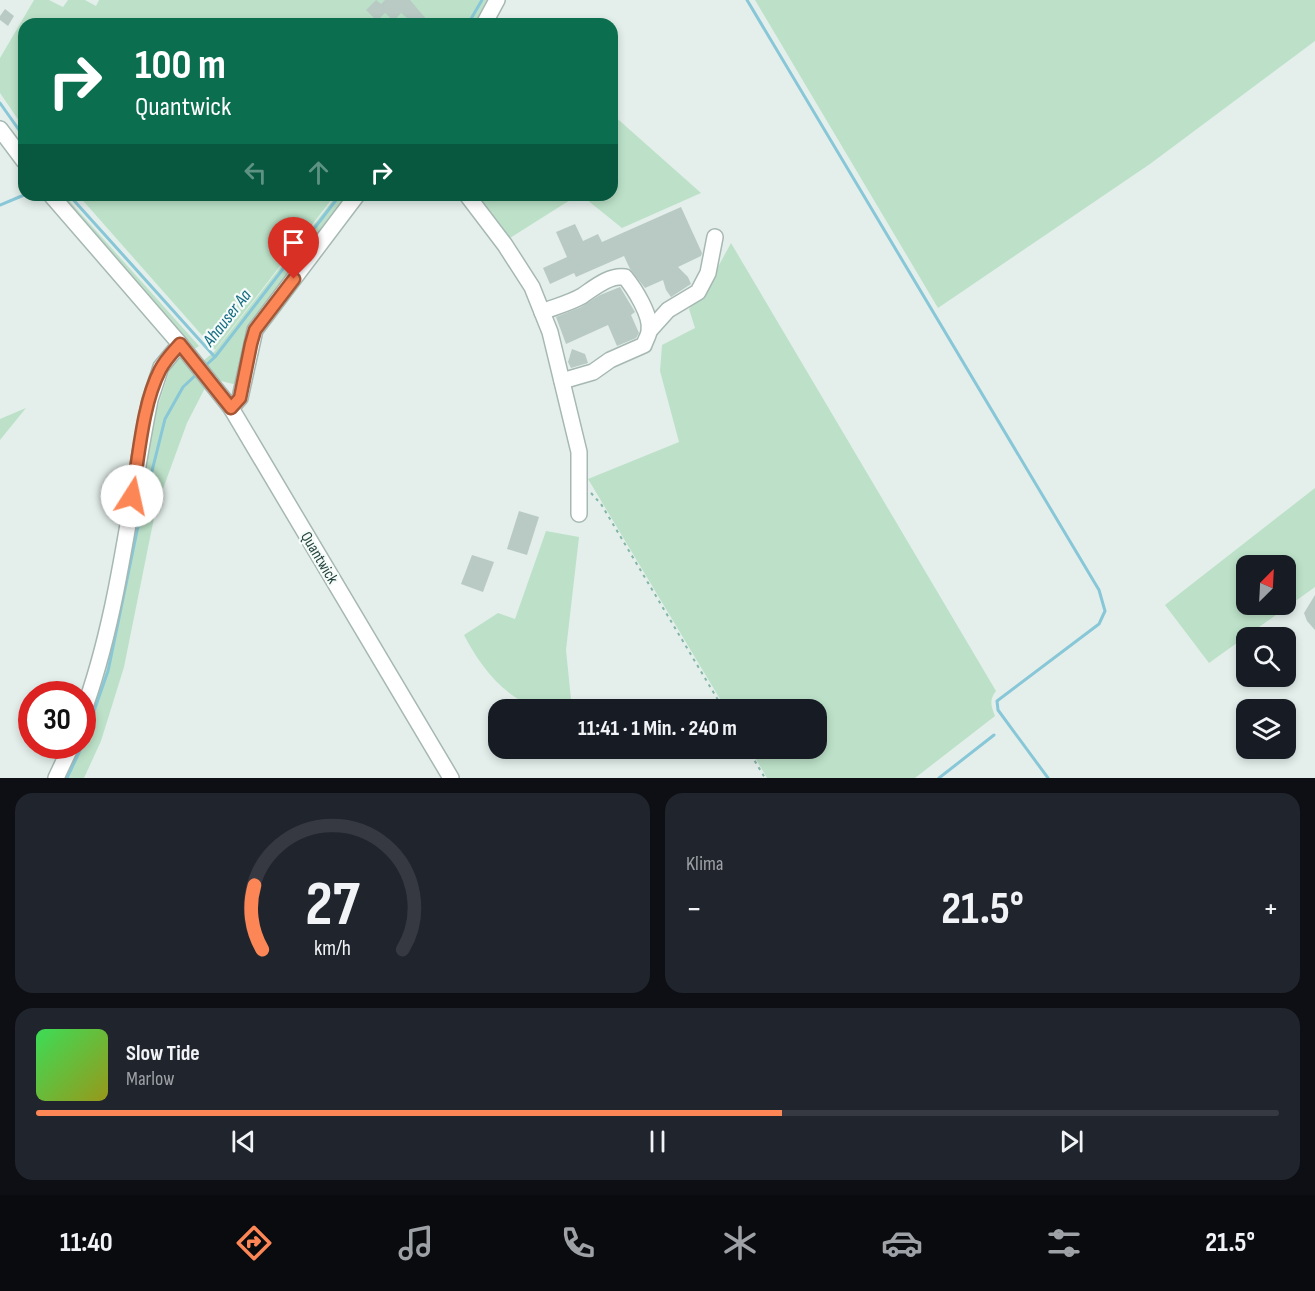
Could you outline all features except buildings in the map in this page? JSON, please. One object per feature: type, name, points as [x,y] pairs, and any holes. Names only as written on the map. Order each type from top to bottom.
[{"type":"street","points":[[487,18],[496,0]]},
{"type":"street","points":[[0,129],[18,153]]},
{"type":"street","name":"Quantwick","points":[[56,201],[180,344],[231,408],[451,778]]},
{"type":"street","points":[[231,408],[240,398],[255,330],[352,201]]},
{"type":"street","points":[[471,201],[505,245],[532,287],[550,332],[579,452],[579,513]]},
{"type":"street","points":[[562,381],[593,372],[610,360],[644,345],[650,330],[668,310],[698,292],[708,273],[715,237]]},
{"type":"street","points":[[542,312],[581,296],[617,276],[625,277],[648,317],[650,330]]},
{"type":"street","points":[[93,681],[111,609],[154,383],[162,367],[180,344]]},
{"type":"street","points":[[56,778],[65,759]]},
{"type":"path","points":[[580,490],[587,490],[602,504],[717,699]]},
{"type":"path","points":[[754,759],[765,778]]},
{"type":"green space","points":[[34,0],[49,0],[63,7],[68,0],[85,0],[96,6],[99,0],[487,0],[477,18],[23,18]]},
{"type":"green space","points":[[755,0],[1315,0],[1315,41],[1150,164],[938,308]]},
{"type":"green space","points":[[18,27],[18,119],[0,93],[0,58]]},
{"type":"green space","points":[[618,119],[701,193],[622,228],[588,201],[618,201]]},
{"type":"green space","points":[[62,201],[69,201],[199,346],[193,350]]},
{"type":"green space","points":[[83,201],[330,201],[215,350]]},
{"type":"green space","points":[[332,201],[350,201],[254,329],[237,385],[217,380],[203,361],[214,352]]},
{"type":"green space","points":[[480,201],[569,201],[507,240]]},
{"type":"green space","points":[[731,243],[996,691],[991,703],[995,716],[915,778],[767,778],[756,759],[827,759],[827,699],[720,699],[588,479],[679,442],[660,371],[662,345],[695,328],[689,309],[707,287]]},
{"type":"green space","points":[[183,353],[206,386],[187,423],[156,508],[124,667],[96,752],[96,692],[149,433],[171,366]]},
{"type":"green space","points":[[26,408],[0,440],[0,419]]},
{"type":"green space","points":[[1315,488],[1315,587],[1296,601],[1296,555],[1236,555],[1236,615],[1276,615],[1259,627],[1236,627],[1236,644],[1209,663],[1165,605]]},
{"type":"green space","points":[[546,531],[579,537],[566,650],[571,699],[518,699],[515,697],[494,680],[464,635],[498,613],[515,619]]},
{"type":"green space","points":[[71,759],[93,759],[84,778],[62,778]]},
{"type":"waterway","name":"Ahauser Aa","points":[[472,18],[482,0]]},
{"type":"waterway","points":[[747,0],[1099,590],[1105,611],[1099,624],[997,701],[998,710],[1048,778]]},
{"type":"waterway","points":[[0,103],[18,128]]},
{"type":"waterway","points":[[0,205],[18,198]]},
{"type":"waterway","points":[[74,201],[214,356]]},
{"type":"waterway","name":"Ahauser Aa","points":[[205,366],[215,357],[335,201]]},
{"type":"waterway","name":"Ahauser Aa","points":[[96,705],[108,671],[137,531],[165,419],[183,387],[198,373]]},
{"type":"waterway","points":[[939,778],[994,735]]},
{"type":"waterway","name":"Ahauser Aa","points":[[67,778],[76,759]]},
{"type":"route","points":[[132,496],[154,383],[170,355],[180,344],[231,408],[240,398],[255,330],[294,279]]}]
